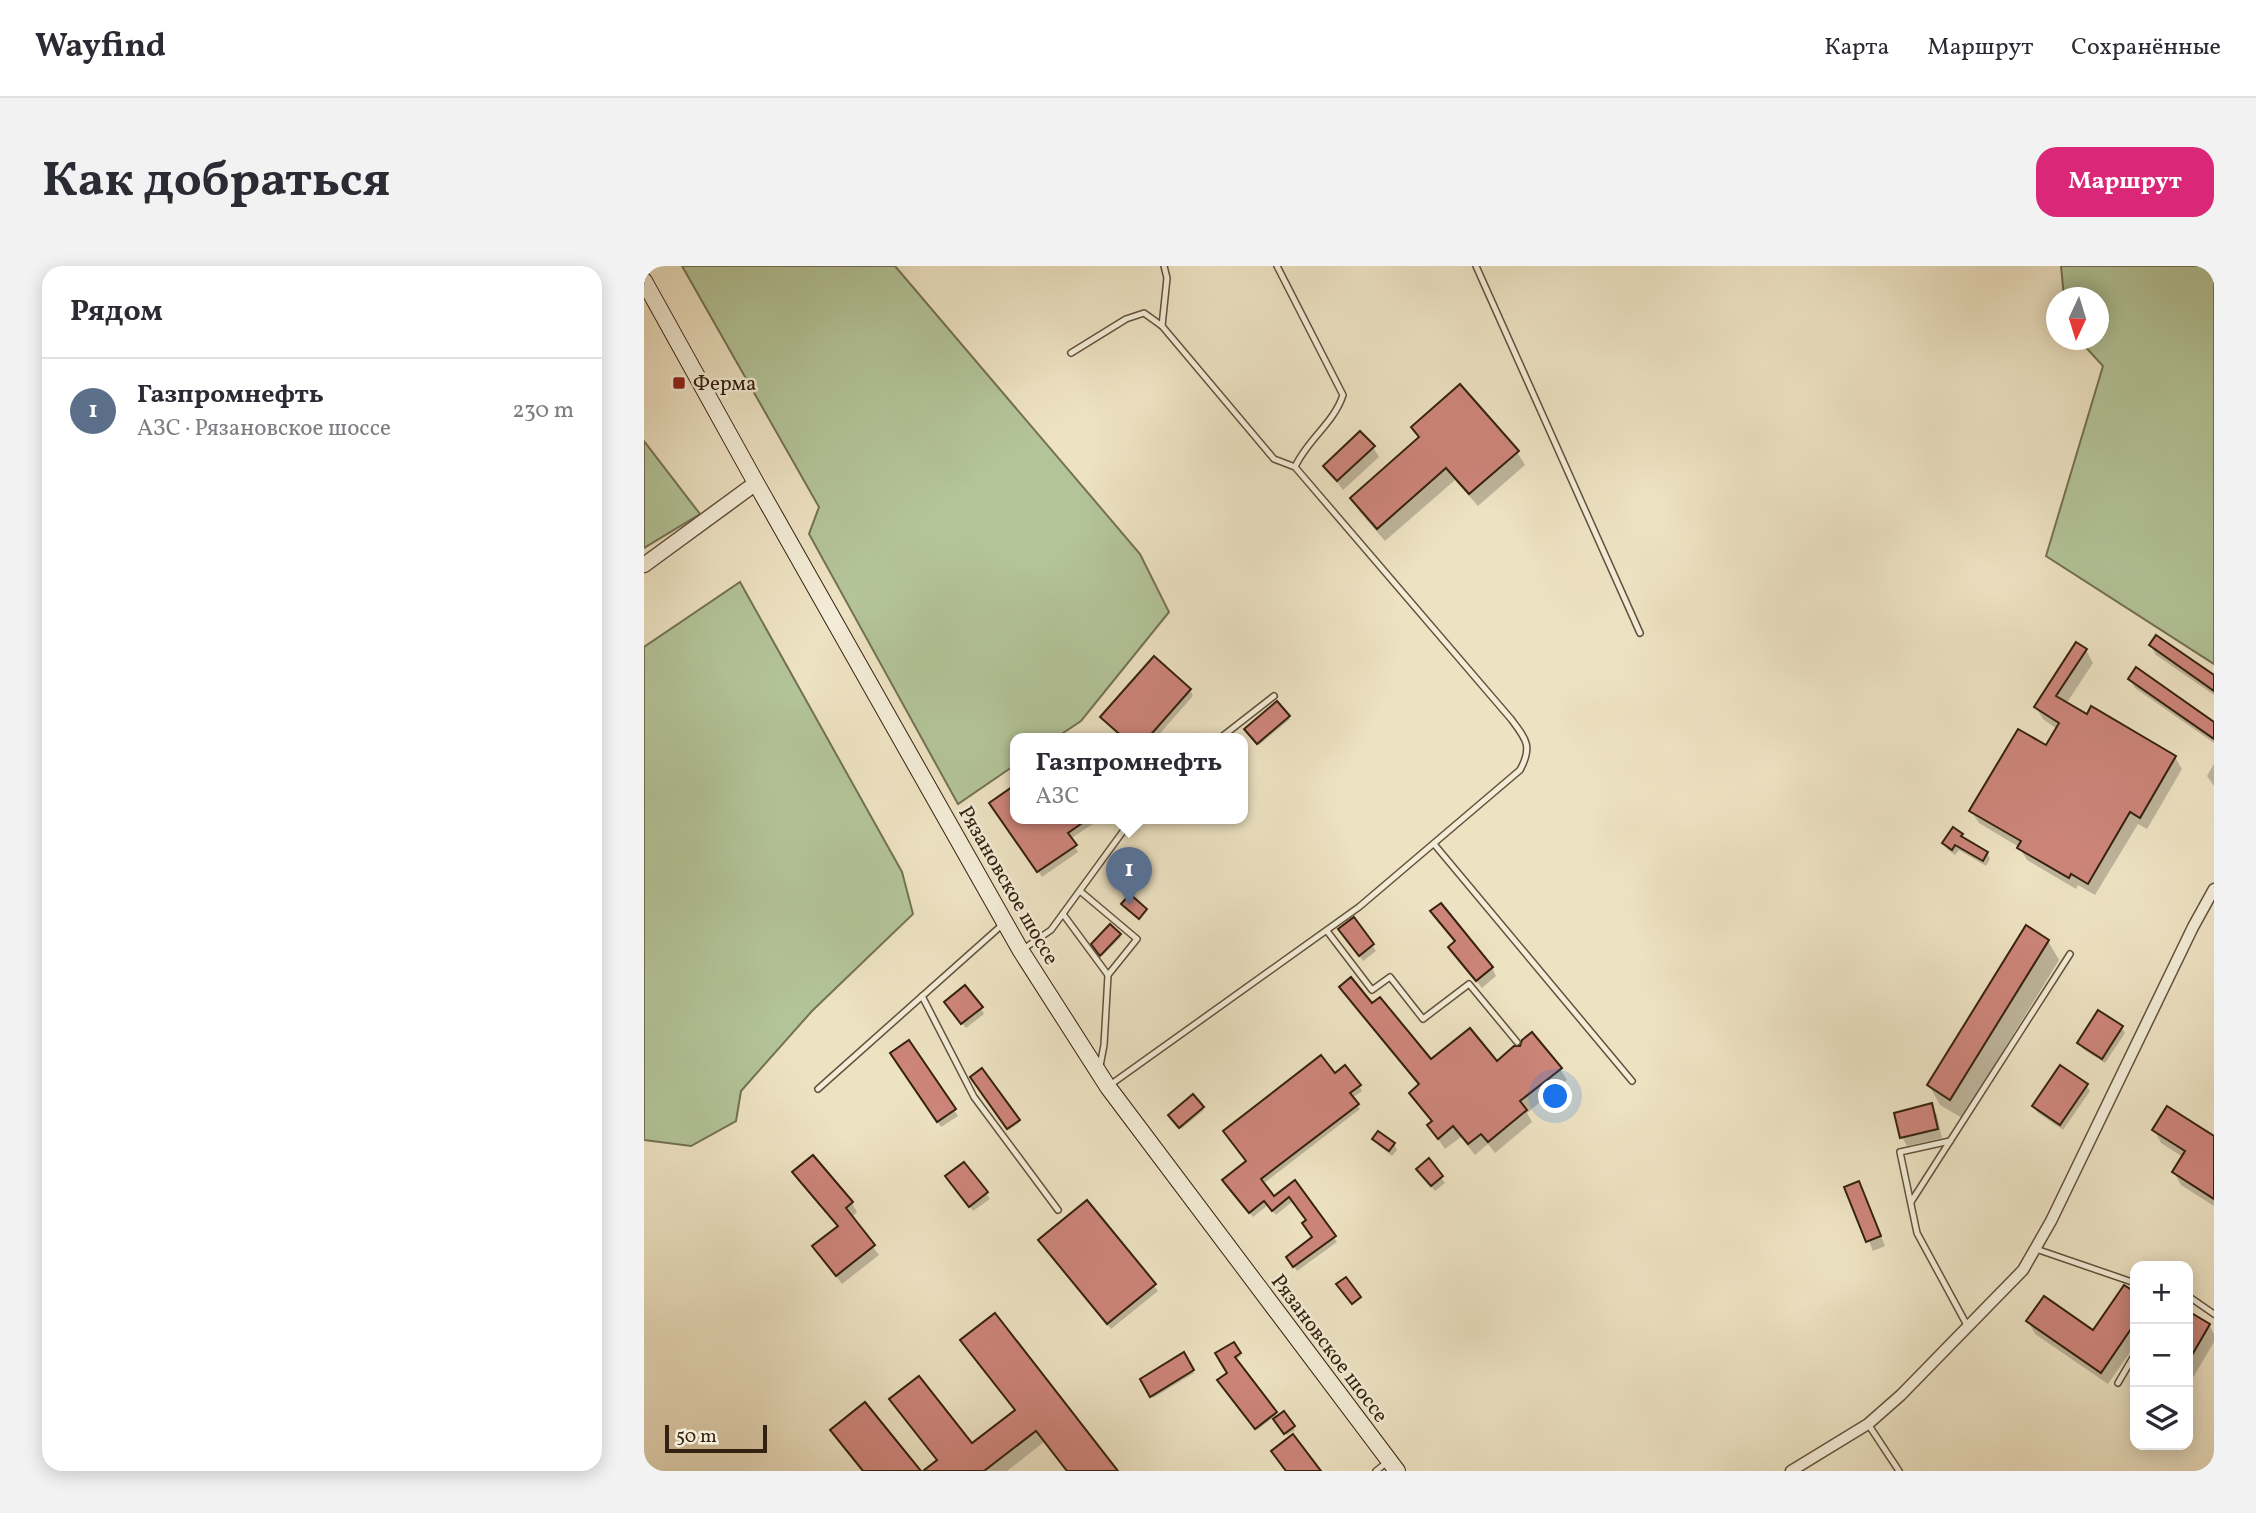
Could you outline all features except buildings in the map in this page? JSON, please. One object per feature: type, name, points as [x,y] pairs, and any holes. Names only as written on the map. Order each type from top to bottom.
[{"type":"main road","name":"Рязановское шоссе","points":[[644,281],[1021,951],[1108,1087],[1387,1468]]},
{"type":"street","points":[[644,565],[756,483]]},
{"type":"street","points":[[1791,1471],[1868,1424],[1901,1395],[2023,1270],[2036,1249],[2193,926],[2214,889]]},
{"type":"lane","points":[[1162,326],[1167,278],[1164,266]]},
{"type":"lane","points":[[1277,266],[1343,395],[1339,407],[1302,452],[1295,467]]},
{"type":"lane","points":[[1476,266],[1640,633]]},
{"type":"lane","points":[[1071,353],[1126,319],[1144,313],[1162,326],[1274,458],[1295,467],[1511,719],[1526,740],[1528,756],[1520,770],[1326,932],[1108,1087]]},
{"type":"lane","points":[[1227,733],[1274,696]]},
{"type":"lane","points":[[1021,951],[1051,930],[1128,824]]},
{"type":"lane","points":[[1434,844],[1632,1081]]},
{"type":"lane","points":[[1080,891],[1137,939],[1108,975],[1104,1045],[1098,1072]]},
{"type":"lane","points":[[1063,914],[1108,975]]},
{"type":"lane","points":[[818,1089],[1004,922]]},
{"type":"lane","points":[[1326,932],[1372,990],[1390,977],[1423,1019],[1469,984],[1517,1042]]},
{"type":"lane","points":[[1911,1202],[2070,954]]},
{"type":"lane","points":[[922,996],[974,1097],[1058,1210]]},
{"type":"lane","points":[[1950,1141],[1899,1152],[1917,1233],[1968,1328]]},
{"type":"lane","points":[[2036,1249],[2130,1281]]},
{"type":"lane","points":[[2193,1299],[2214,1314]]},
{"type":"lane","points":[[2118,1383],[2130,1363]]},
{"type":"lane","points":[[1868,1424],[1899,1471]]},
{"type":"green space","points":[[682,266],[895,266],[1140,554],[1169,612],[1081,721],[1063,733],[1010,733],[1010,768],[958,804],[809,534],[819,507]]},
{"type":"green space","points":[[2061,266],[2214,266],[2214,664],[2046,556],[2103,366],[2088,350],[2109,350],[2109,287],[2063,287]]},
{"type":"green space","points":[[644,441],[700,514],[644,548]]},
{"type":"green space","points":[[740,582],[902,872],[913,914],[812,1011],[741,1091],[736,1121],[691,1146],[644,1140],[644,647]]},
{"type":"place","name":"Ферма","points":[[679,383]]},
{"type":"place","name":"Газпромнефть","points":[[1129,905]]}]
